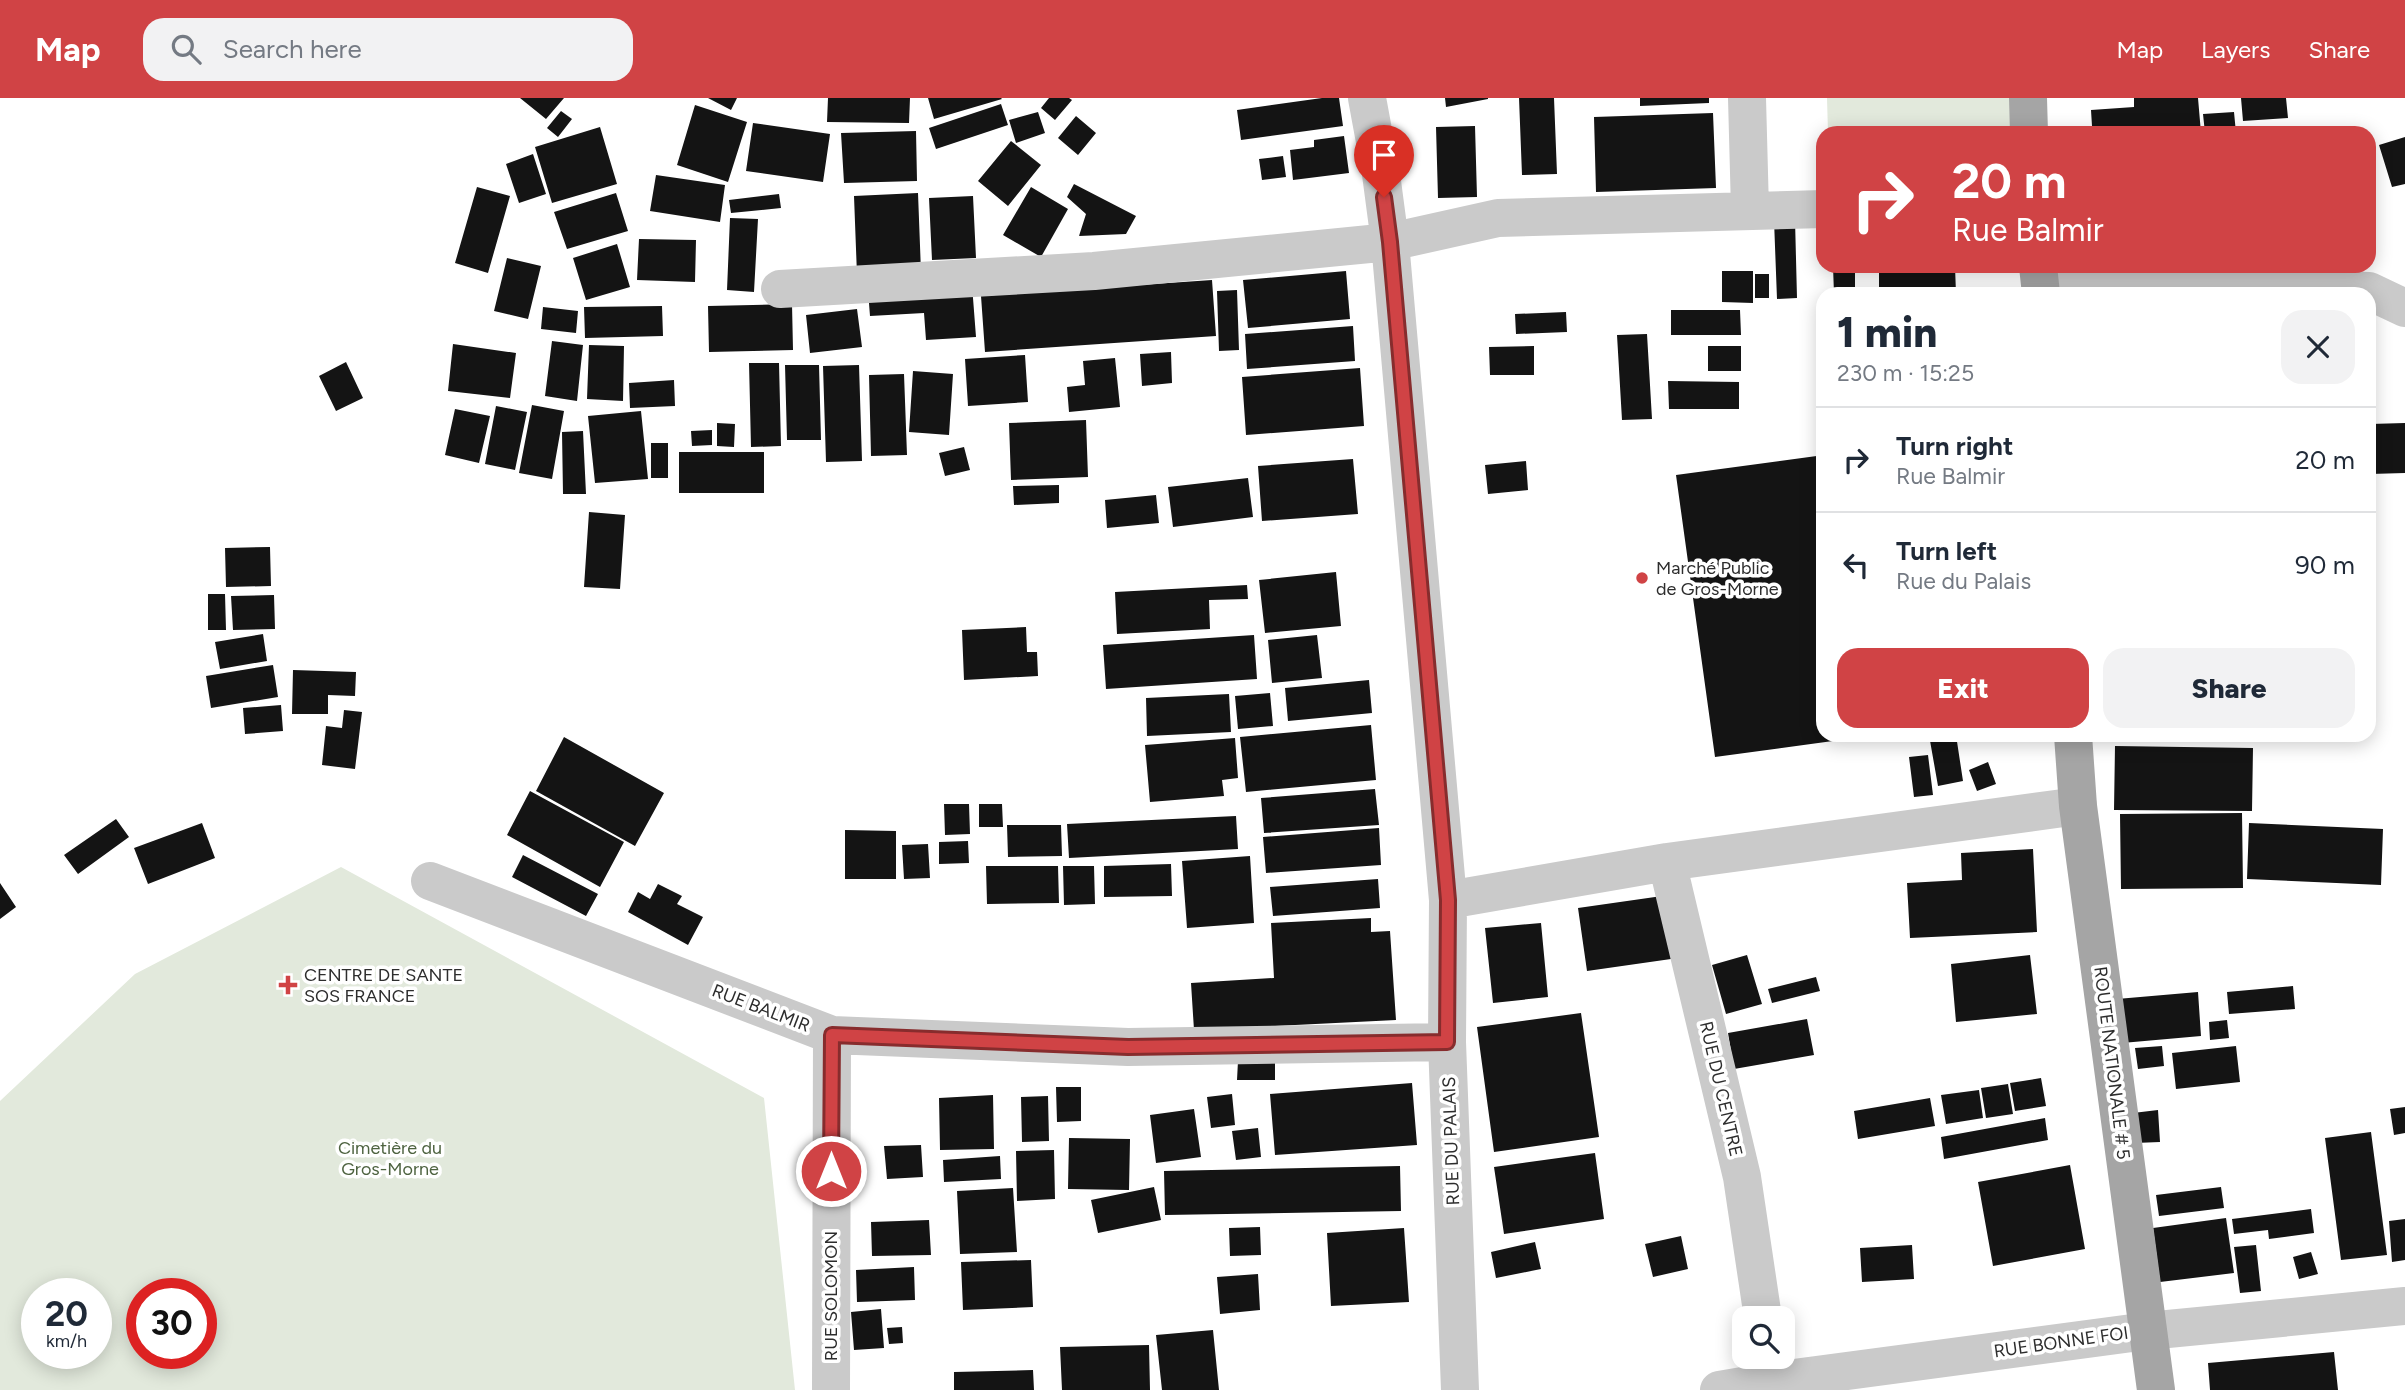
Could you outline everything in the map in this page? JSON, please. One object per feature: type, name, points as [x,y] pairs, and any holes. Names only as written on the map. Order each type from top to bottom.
[{"type":"main road","points":[[2028,98],[2029,126]]},
{"type":"main road","name":"ROUTE NATIONALE # 5","points":[[2073,742],[2078,806],[2157,1390]]},
{"type":"street","name":"RUE DU PALAIS","points":[[1367,98],[1390,242],[1448,900],[1447,1042],[1460,1390]]},
{"type":"street","points":[[1747,98],[1750,210]]},
{"type":"street","points":[[780,289],[1094,271],[1390,242],[1498,218],[1816,209]]},
{"type":"street","points":[[2040,280],[2249,287]]},
{"type":"street","points":[[2376,294],[2405,308]]},
{"type":"street","points":[[1448,900],[1667,862],[2078,806]]},
{"type":"street","name":"RUE DU CENTRE","points":[[1667,862],[1742,1177],[1761,1306]]},
{"type":"street","name":"RUE BALMIR","points":[[430,881],[832,1035],[1128,1047],[1447,1042]]},
{"type":"street","name":"RUE SOLOMON","points":[[831,1390],[832,1035]]},
{"type":"street","name":"RUE BONNE FOI","points":[[1719,1390],[1771,1376],[2147,1331],[2405,1306]]},
{"type":"green space","points":[[1827,98],[2031,98],[2033,126],[1828,126]]},
{"type":"green space","name":"Cimetière du Gros-Morne","points":[[341,867],[764,1098],[795,1390],[0,1390],[0,1101],[135,974]]},
{"type":"building","points":[[520,98],[564,98],[546,119]]},
{"type":"building","points":[[708,98],[737,98],[731,110]]},
{"type":"building","points":[[828,98],[910,98],[909,123],[827,122]]},
{"type":"building","points":[[928,98],[1001,98],[1002,99],[934,119]]},
{"type":"building","points":[[1049,98],[1072,100],[1055,120],[1041,108]]},
{"type":"building","points":[[1339,98],[1343,126],[1241,140],[1237,110]]},
{"type":"building","points":[[1445,98],[1488,98],[1488,99],[1446,107]]},
{"type":"building","points":[[1519,98],[1554,98],[1557,174],[1522,175]]},
{"type":"building","points":[[1640,98],[1709,98],[1709,103],[1640,106]]},
{"type":"building","points":[[2134,98],[2198,98],[2200,126],[2092,126],[2091,110],[2134,107]]},
{"type":"building","points":[[2241,98],[2286,98],[2288,118],[2243,121]]},
{"type":"building","points":[[1001,104],[1008,125],[936,149],[929,128]]},
{"type":"building","points":[[695,105],[747,122],[728,182],[677,165]]},
{"type":"building","points":[[561,111],[572,119],[558,137],[547,128]]},
{"type":"building","points":[[1038,112],[1045,133],[1016,143],[1009,120]]},
{"type":"building","points":[[2234,112],[2235,126],[2204,126],[2203,114]]},
{"type":"building","points":[[1713,113],[1716,188],[1596,192],[1594,117]]},
{"type":"building","points":[[1076,116],[1096,133],[1078,155],[1058,138]]},
{"type":"building","points":[[753,123],[830,134],[823,182],[746,171]]},
{"type":"building","points":[[1475,126],[1477,197],[1438,198],[1436,127]]},
{"type":"building","points":[[600,127],[617,184],[552,203],[535,147]]},
{"type":"building","points":[[916,131],[917,181],[844,183],[841,133]]},
{"type":"building","points":[[1344,136],[1349,173],[1293,180],[1290,150],[1314,147],[1314,140]]},
{"type":"building","points":[[2405,137],[2405,184],[2392,187],[2379,145]]},
{"type":"building","points":[[1011,141],[1041,165],[1008,206],[978,181]]},
{"type":"building","points":[[533,154],[546,194],[519,203],[506,164]]},
{"type":"building","points":[[1283,156],[1286,177],[1262,180],[1259,159]]},
{"type":"building","points":[[656,175],[725,185],[720,222],[650,211]]},
{"type":"building","points":[[1074,184],[1136,216],[1126,234],[1079,236],[1086,214],[1067,197]]},
{"type":"building","points":[[477,187],[510,196],[488,273],[455,263]]},
{"type":"building","points":[[1031,187],[1068,209],[1041,257],[1003,235]]},
{"type":"building","points":[[616,193],[628,231],[567,249],[554,212]]},
{"type":"building","points":[[918,193],[921,272],[857,275],[854,196]]},
{"type":"building","points":[[779,194],[781,208],[731,213],[729,200]]},
{"type":"building","points":[[973,196],[976,258],[932,260],[929,198]]},
{"type":"building","points":[[730,218],[758,219],[754,292],[727,290]]},
{"type":"building","points":[[1795,219],[1797,298],[1777,299],[1774,220]]},
{"type":"building","points":[[639,239],[696,240],[695,282],[637,280]]},
{"type":"building","points":[[617,244],[630,287],[586,300],[573,258]]},
{"type":"building","points":[[507,258],[541,266],[528,319],[494,311]]},
{"type":"building","points":[[1346,271],[1350,319],[1248,328],[1243,280]]},
{"type":"building","points":[[1722,271],[1753,271],[1753,303],[1722,302]]},
{"type":"building","points":[[1833,273],[1855,273],[1855,287],[1834,287]]},
{"type":"building","points":[[1879,273],[1955,273],[1956,287],[1879,287]]},
{"type":"building","points":[[1755,274],[1769,274],[1769,298],[1755,298]]},
{"type":"building","points":[[1212,280],[1216,336],[985,352],[981,296]]},
{"type":"building","points":[[972,285],[976,337],[926,340],[924,313],[870,316],[868,291]]},
{"type":"building","points":[[1237,290],[1239,350],[1219,351],[1217,291]]},
{"type":"building","points":[[792,304],[793,350],[709,352],[708,306]]},
{"type":"building","points":[[662,306],[663,336],[585,338],[584,307]]},
{"type":"building","points":[[543,307],[578,311],[576,333],[541,329]]},
{"type":"building","points":[[857,309],[862,347],[810,353],[806,315]]},
{"type":"building","points":[[1671,310],[1740,310],[1741,335],[1671,335]]},
{"type":"building","points":[[1566,312],[1567,332],[1516,334],[1515,314]]},
{"type":"building","points":[[1353,326],[1355,361],[1247,369],[1245,334]]},
{"type":"building","points":[[1647,334],[1652,419],[1622,420],[1617,335]]},
{"type":"building","points":[[552,341],[583,345],[577,401],[545,396]]},
{"type":"building","points":[[453,344],[516,353],[510,398],[448,391]]},
{"type":"building","points":[[589,345],[624,346],[623,401],[587,399]]},
{"type":"building","points":[[1534,346],[1534,375],[1490,375],[1489,347]]},
{"type":"building","points":[[1708,346],[1741,346],[1741,371],[1708,371]]},
{"type":"building","points":[[1171,352],[1172,383],[1142,386],[1140,354]]},
{"type":"building","points":[[1025,355],[1028,402],[968,406],[965,359]]},
{"type":"building","points":[[1115,358],[1120,407],[1069,412],[1067,387],[1085,385],[1083,361]]},
{"type":"building","points":[[346,362],[363,398],[336,411],[319,376]]},
{"type":"building","points":[[749,363],[779,363],[781,446],[751,447]]},
{"type":"building","points":[[785,365],[819,365],[821,440],[787,440]]},
{"type":"building","points":[[859,365],[862,461],[826,462],[823,366]]},
{"type":"building","points":[[1360,368],[1364,426],[1246,435],[1242,377]]},
{"type":"building","points":[[913,371],[953,374],[949,435],[909,432]]},
{"type":"building","points":[[904,374],[907,455],[871,456],[869,375]]},
{"type":"building","points":[[674,380],[675,406],[630,408],[629,383]]},
{"type":"building","points":[[1668,381],[1739,382],[1739,409],[1669,409]]},
{"type":"building","points":[[532,405],[564,411],[552,479],[519,473]]},
{"type":"building","points":[[496,406],[527,412],[515,470],[485,464]]},
{"type":"building","points":[[455,409],[490,416],[479,463],[445,455]]},
{"type":"building","points":[[641,411],[648,479],[595,483],[588,416]]},
{"type":"building","points":[[1086,420],[1088,477],[1011,480],[1009,423]]},
{"type":"building","points":[[717,423],[735,424],[734,447],[717,446]]},
{"type":"building","points":[[2405,423],[2405,473],[2376,474],[2376,424]]},
{"type":"building","points":[[712,430],[712,445],[692,446],[691,431]]},
{"type":"building","points":[[583,431],[586,494],[563,494],[562,432]]},
{"type":"building","points":[[651,443],[668,443],[668,478],[651,478]]},
{"type":"building","points":[[964,447],[970,470],[945,476],[939,453]]},
{"type":"building","points":[[679,452],[764,452],[764,493],[679,493]]},
{"type":"building","points":[[1816,456],[1816,742],[1825,742],[1715,757],[1676,475]]},
{"type":"building","points":[[1353,459],[1358,514],[1262,521],[1258,466]]},
{"type":"building","points":[[1526,461],[1528,490],[1488,494],[1485,465]]},
{"type":"building","points":[[1248,478],[1253,517],[1173,527],[1168,487]]},
{"type":"building","points":[[1059,485],[1059,503],[1014,505],[1013,486]]},
{"type":"building","points":[[1156,495],[1159,523],[1107,528],[1105,500]]},
{"type":"building","points":[[589,512],[625,515],[620,589],[584,587]]},
{"type":"building","points":[[270,547],[271,586],[226,587],[225,548]]},
{"type":"building","points":[[1336,572],[1341,626],[1265,633],[1259,580]]},
{"type":"building","points":[[1247,585],[1248,599],[1209,600],[1210,629],[1117,634],[1115,592]]},
{"type":"building","points":[[208,594],[225,594],[226,630],[208,630]]},
{"type":"building","points":[[274,595],[275,629],[233,630],[231,596]]},
{"type":"building","points":[[1026,627],[1027,652],[1037,652],[1038,676],[964,680],[962,630]]},
{"type":"building","points":[[263,634],[267,661],[220,669],[215,642]]},
{"type":"building","points":[[1254,635],[1257,679],[1106,689],[1103,645]]},
{"type":"building","points":[[1317,635],[1322,678],[1272,683],[1268,640]]},
{"type":"building","points":[[273,665],[278,697],[211,708],[206,676]]},
{"type":"building","points":[[293,670],[356,672],[355,696],[328,695],[328,714],[292,714]]},
{"type":"building","points":[[1369,680],[1372,713],[1288,721],[1285,688]]},
{"type":"building","points":[[1270,693],[1273,726],[1238,729],[1235,696]]},
{"type":"building","points":[[1229,694],[1231,732],[1147,736],[1146,698]]},
{"type":"building","points":[[281,705],[283,731],[245,734],[243,708]]},
{"type":"building","points":[[344,710],[362,712],[355,769],[322,765],[326,726],[342,728]]},
{"type":"building","points":[[1371,725],[1376,780],[1246,792],[1240,737]]},
{"type":"building","points":[[564,737],[664,793],[635,846],[536,791]]},
{"type":"building","points":[[1235,738],[1238,778],[1222,780],[1224,796],[1150,802],[1145,745]]},
{"type":"building","points":[[1930,742],[1957,742],[1963,781],[1938,786]]},
{"type":"building","points":[[2115,746],[2253,748],[2252,811],[2114,810]]},
{"type":"building","points":[[1928,755],[1933,795],[1914,797],[1909,757]]},
{"type":"building","points":[[1988,762],[1996,784],[1977,791],[1969,770]]},
{"type":"building","points":[[1375,789],[1379,825],[1264,833],[1261,798]]},
{"type":"building","points":[[530,791],[624,842],[600,887],[507,835]]},
{"type":"building","points":[[944,804],[969,804],[970,834],[945,835]]},
{"type":"building","points":[[979,804],[1002,804],[1003,827],[979,827]]},
{"type":"building","points":[[2242,813],[2243,888],[2121,889],[2120,814]]},
{"type":"building","points":[[1236,816],[1238,849],[1069,858],[1067,824]]},
{"type":"building","points":[[116,819],[129,837],[78,874],[64,855]]},
{"type":"building","points":[[202,823],[215,858],[148,884],[134,848]]},
{"type":"building","points":[[2249,823],[2383,829],[2381,885],[2247,879]]},
{"type":"building","points":[[1007,825],[1061,825],[1062,856],[1008,857]]},
{"type":"building","points":[[1379,828],[1381,865],[1266,873],[1263,837]]},
{"type":"building","points":[[845,830],[896,831],[896,879],[845,879]]},
{"type":"building","points":[[968,841],[969,863],[939,864],[939,842]]},
{"type":"building","points":[[928,844],[930,878],[904,879],[902,845]]},
{"type":"building","points":[[2033,849],[2037,932],[1910,938],[1907,883],[1962,880],[1961,853]]},
{"type":"building","points":[[523,855],[598,894],[586,916],[512,877]]},
{"type":"building","points":[[1250,856],[1254,923],[1187,928],[1182,861]]},
{"type":"building","points":[[1171,864],[1172,896],[1104,897],[1104,866]]},
{"type":"building","points":[[986,866],[1058,866],[1059,903],[987,904]]},
{"type":"building","points":[[1063,866],[1094,866],[1095,904],[1064,905]]},
{"type":"building","points":[[1378,879],[1380,908],[1273,916],[1270,887]]},
{"type":"building","points":[[0,883],[16,907],[0,919]]},
{"type":"building","points":[[658,884],[682,896],[677,904],[703,917],[688,945],[628,912],[638,892],[650,899]]},
{"type":"building","points":[[1669,895],[1678,958],[1587,971],[1578,908]]},
{"type":"building","points":[[1371,918],[1371,932],[1390,931],[1396,1020],[1194,1030],[1191,983],[1274,978],[1271,923]]},
{"type":"building","points":[[1541,923],[1548,997],[1493,1003],[1485,928]]},
{"type":"building","points":[[1747,955],[1762,1004],[1726,1014],[1712,965]]},
{"type":"building","points":[[2030,955],[2037,1014],[1956,1022],[1951,964]]},
{"type":"building","points":[[1816,977],[1820,991],[1772,1003],[1768,989]]},
{"type":"building","points":[[2293,986],[2295,1009],[2229,1014],[2227,992]]},
{"type":"building","points":[[2198,992],[2201,1036],[2122,1043],[2117,999]]},
{"type":"building","points":[[1581,1013],[1599,1137],[1494,1152],[1477,1027]]},
{"type":"building","points":[[1807,1019],[1814,1055],[1734,1069],[1728,1033]]},
{"type":"building","points":[[2227,1020],[2229,1038],[2210,1040],[2209,1022]]},
{"type":"building","points":[[2162,1046],[2164,1066],[2138,1069],[2135,1048]]},
{"type":"building","points":[[2236,1046],[2240,1082],[2176,1089],[2172,1053]]},
{"type":"building","points":[[1238,1061],[1275,1061],[1275,1080],[1237,1080]]},
{"type":"building","points":[[2041,1078],[2046,1106],[2015,1111],[2010,1083]]},
{"type":"building","points":[[1412,1083],[1417,1145],[1275,1155],[1270,1094]]},
{"type":"building","points":[[2008,1084],[2013,1114],[1986,1118],[1981,1088]]},
{"type":"building","points":[[1056,1087],[1081,1087],[1081,1121],[1057,1122]]},
{"type":"building","points":[[1979,1090],[1983,1118],[1946,1124],[1941,1095]]},
{"type":"building","points":[[1232,1094],[1235,1125],[1211,1128],[1207,1097]]},
{"type":"building","points":[[993,1095],[994,1149],[940,1150],[939,1098]]},
{"type":"building","points":[[1048,1096],[1049,1141],[1022,1142],[1021,1097]]},
{"type":"building","points":[[1930,1098],[1935,1126],[1858,1139],[1854,1111]]},
{"type":"building","points":[[2405,1107],[2405,1133],[2394,1135],[2390,1109]]},
{"type":"building","points":[[1194,1109],[1201,1157],[1156,1163],[1150,1115]]},
{"type":"building","points":[[2158,1110],[2160,1142],[2135,1143],[2133,1113]]},
{"type":"building","points":[[2045,1118],[2048,1140],[1944,1159],[1941,1137]]},
{"type":"building","points":[[1258,1128],[1261,1157],[1236,1160],[1232,1131]]},
{"type":"building","points":[[2371,1132],[2387,1255],[2341,1260],[2325,1138]]},
{"type":"building","points":[[1069,1138],[1130,1139],[1129,1190],[1068,1189]]},
{"type":"building","points":[[921,1145],[923,1177],[887,1179],[884,1146]]},
{"type":"building","points":[[1054,1150],[1055,1199],[1017,1201],[1016,1151]]},
{"type":"building","points":[[1595,1153],[1604,1219],[1504,1234],[1494,1167]]},
{"type":"building","points":[[1000,1156],[1001,1179],[944,1182],[943,1160]]},
{"type":"building","points":[[2070,1165],[2085,1249],[1993,1266],[1978,1182]]},
{"type":"building","points":[[1400,1166],[1401,1211],[1165,1215],[1164,1171]]},
{"type":"building","points":[[1154,1187],[1161,1220],[1098,1233],[1091,1200]]},
{"type":"building","points":[[2221,1187],[2224,1208],[2159,1216],[2156,1195]]},
{"type":"building","points":[[1013,1188],[1017,1252],[960,1254],[957,1191]]},
{"type":"building","points":[[2311,1209],[2314,1233],[2269,1239],[2268,1230],[2234,1234],[2232,1219]]},
{"type":"building","points":[[2226,1218],[2234,1273],[2160,1282],[2153,1228]]},
{"type":"building","points":[[2405,1219],[2405,1260],[2392,1262],[2389,1221]]},
{"type":"building","points":[[929,1220],[931,1255],[872,1256],[871,1222]]},
{"type":"building","points":[[1260,1227],[1261,1255],[1230,1256],[1229,1228]]},
{"type":"building","points":[[1404,1228],[1409,1302],[1331,1306],[1327,1233]]},
{"type":"building","points":[[1681,1236],[1688,1269],[1653,1277],[1645,1244]]},
{"type":"building","points":[[1535,1242],[1541,1269],[1496,1278],[1491,1252]]},
{"type":"building","points":[[1912,1245],[1914,1279],[1862,1282],[1860,1248]]},
{"type":"building","points":[[2256,1245],[2261,1291],[2240,1293],[2234,1247]]},
{"type":"building","points":[[2311,1252],[2318,1274],[2299,1279],[2293,1257]]},
{"type":"building","points":[[1031,1260],[1033,1307],[963,1310],[961,1262]]},
{"type":"building","points":[[914,1267],[915,1300],[857,1302],[856,1270]]},
{"type":"building","points":[[1258,1274],[1260,1310],[1220,1314],[1217,1277]]},
{"type":"building","points":[[881,1309],[884,1348],[854,1350],[851,1312]]},
{"type":"building","points":[[902,1327],[903,1343],[889,1344],[887,1328]]},
{"type":"building","points":[[1213,1330],[1219,1390],[1162,1390],[1156,1335]]},
{"type":"building","points":[[1149,1345],[1150,1390],[1062,1390],[1060,1347]]},
{"type":"building","points":[[2334,1352],[2338,1390],[2210,1390],[2208,1363]]},
{"type":"building","points":[[1033,1370],[1034,1390],[954,1390],[954,1372]]},
{"type":"place","name":"Marché Public de Gros-Morne","points":[[1642,578]]},
{"type":"place","name":"CENTRE DE SANTE SOS FRANCE","points":[[288,985]]},
{"type":"route","points":[[831,1171],[832,1035],[1128,1047],[1447,1042],[1448,900],[1384,197]]}]
